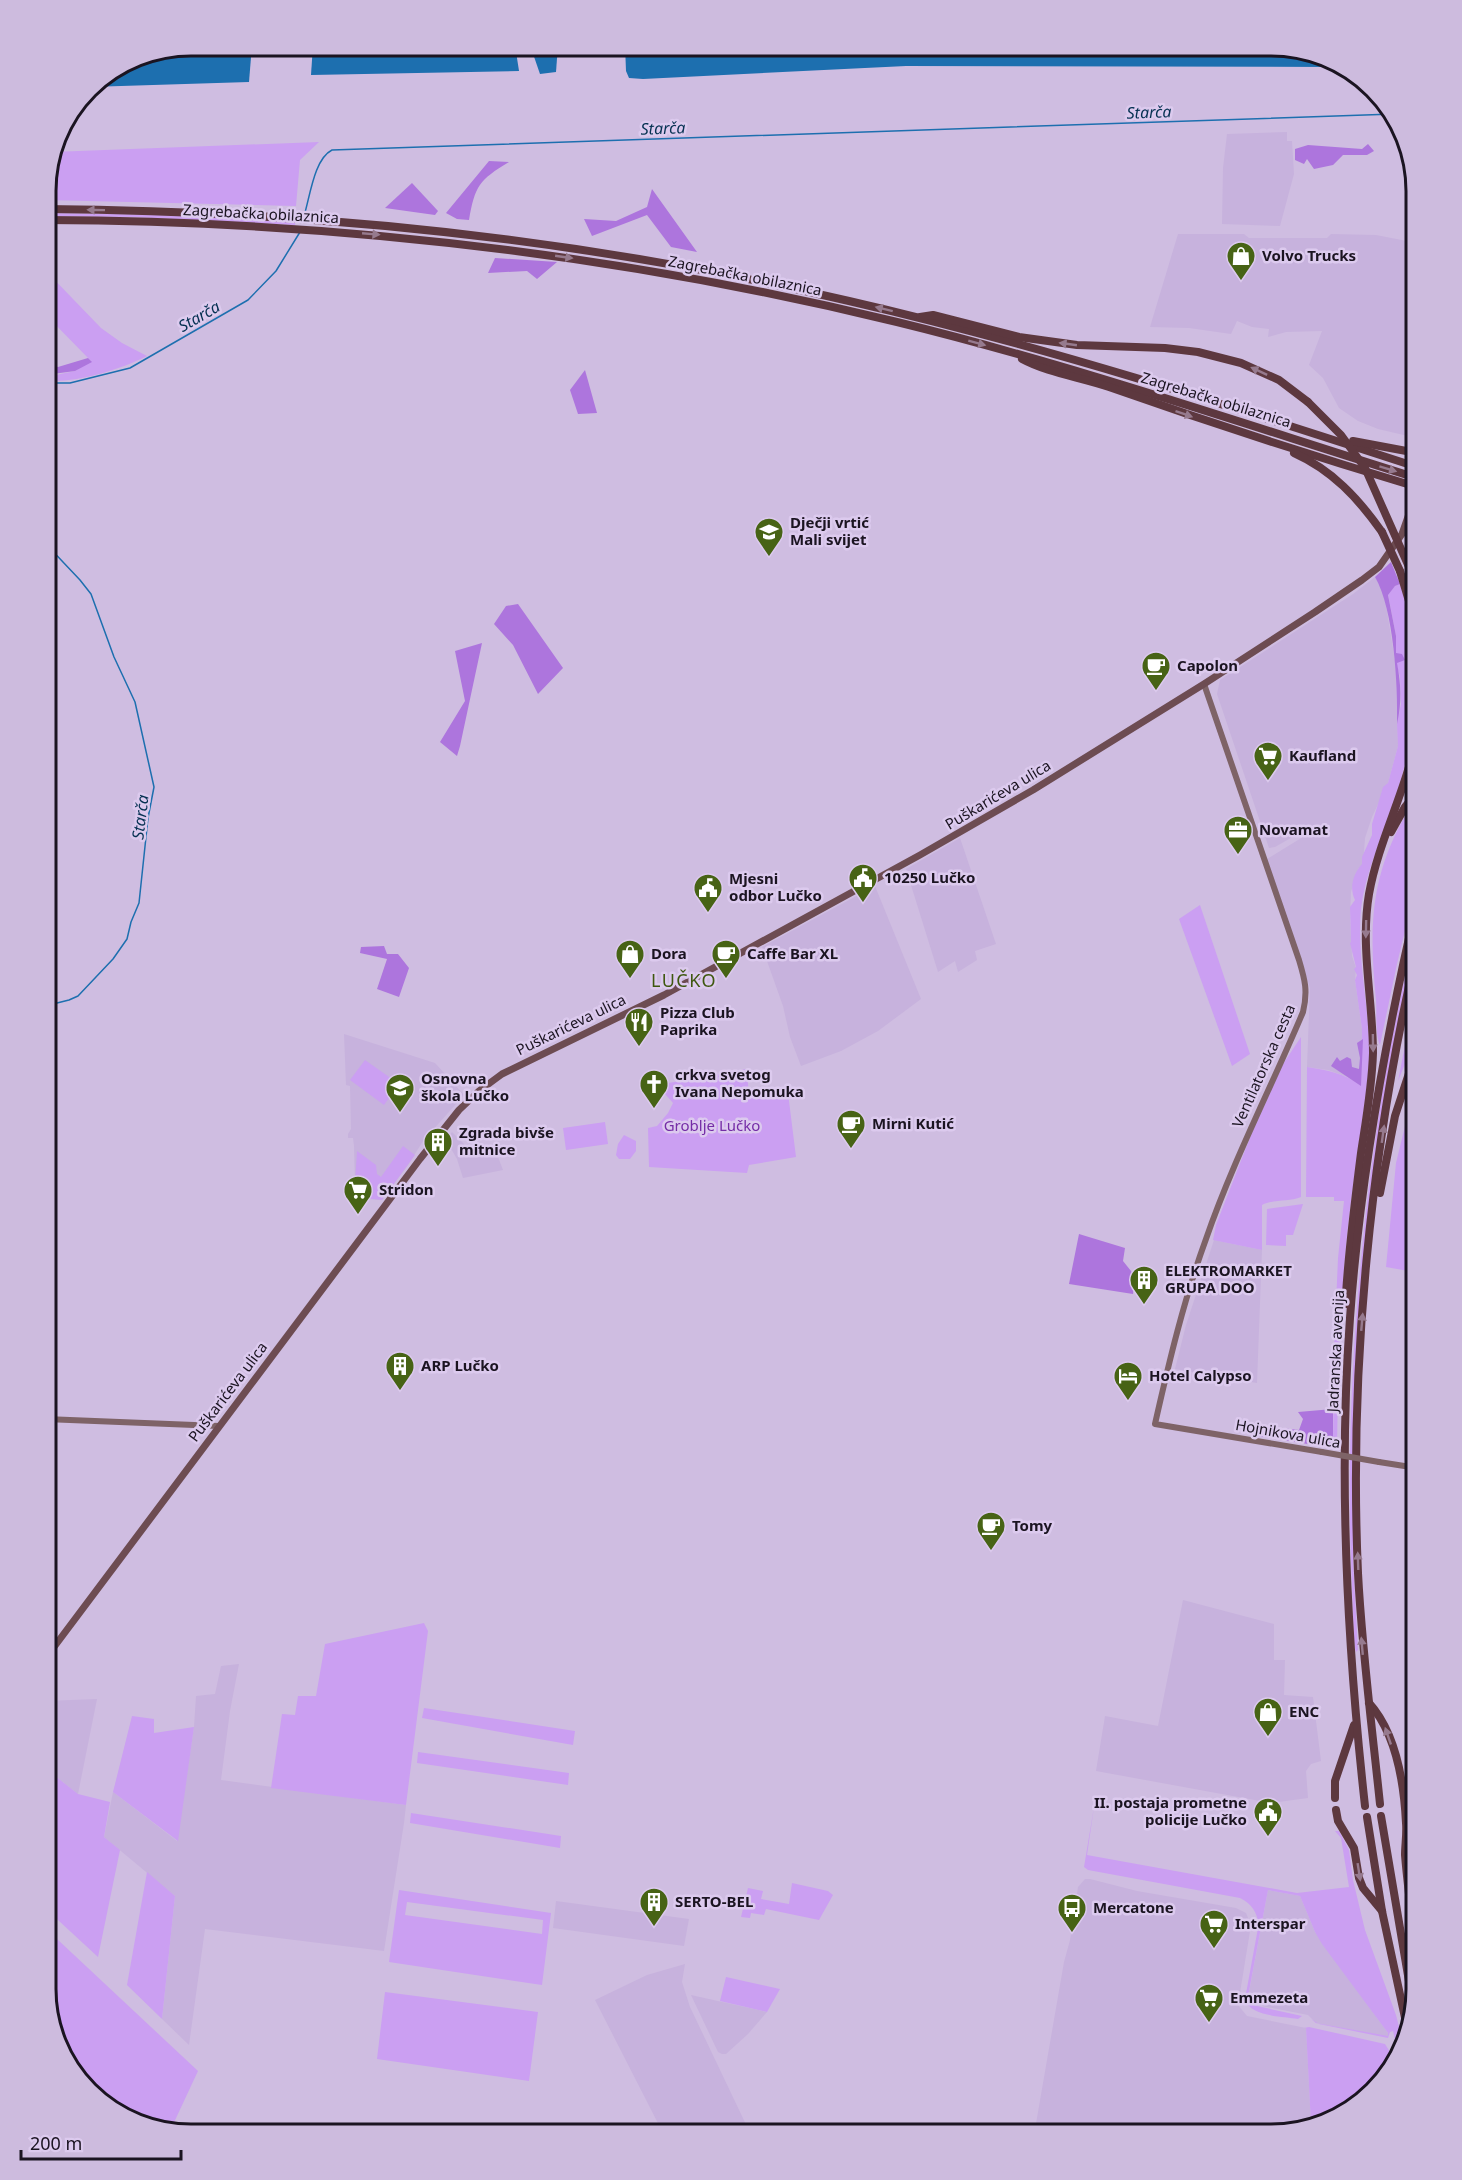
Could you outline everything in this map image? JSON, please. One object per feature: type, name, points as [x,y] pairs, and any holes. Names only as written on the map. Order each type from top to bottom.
[{"type":"highway","name":"Zagrebačka obilaznica","points":[[56,209],[221,213],[312,219],[487,237],[651,261],[805,291],[919,317],[1112,371],[1406,463]]},
{"type":"highway","name":"Zagrebačka obilaznica","points":[[56,220],[119,220],[287,227],[372,234],[541,254],[647,270],[843,309],[1011,352],[1215,413],[1406,479]]},
{"type":"highway","points":[[919,317],[933,315],[1019,337],[1077,345],[1165,348],[1198,352],[1241,363],[1279,381],[1308,402],[1341,435],[1365,468],[1406,560]]},
{"type":"highway","points":[[1011,352],[1034,365],[1105,386],[1204,421],[1406,479]]},
{"type":"highway","points":[[1300,430],[1311,428],[1363,444],[1406,451]]},
{"type":"highway","points":[[1264,439],[1304,457],[1334,477],[1361,504],[1382,532],[1400,571],[1406,591]]},
{"type":"highway","points":[[1350,1319],[1346,1294],[1347,1272],[1373,1055],[1366,955],[1368,907],[1374,874],[1406,781]]},
{"type":"highway","points":[[1374,874],[1393,829],[1406,809]]},
{"type":"highway","name":"Jadranska avenija","points":[[1365,1806],[1355,1719],[1345,1509],[1350,1319],[1354,1268],[1374,1112],[1406,952]]},
{"type":"highway","name":"Jadranska avenija","points":[[1380,1804],[1361,1620],[1356,1462],[1360,1344],[1368,1255],[1385,1117],[1406,1008]]},
{"type":"highway","points":[[1368,1255],[1395,1116],[1406,1082]]},
{"type":"highway","points":[[1368,1703],[1385,1727],[1399,1766],[1406,1825],[1406,1864]]},
{"type":"highway","points":[[1335,1798],[1335,1781],[1355,1719]]},
{"type":"highway","points":[[1336,1810],[1338,1821],[1354,1848],[1363,1888],[1382,1911]]},
{"type":"highway","points":[[1381,1816],[1406,1964]]},
{"type":"highway","points":[[1367,1817],[1382,1911],[1404,2013]]},
{"type":"main road","name":"Puškarićeva ulica","points":[[56,1644],[446,1126],[459,1110],[488,1084],[541,1053],[664,995],[952,838],[1033,790],[1204,684],[1362,580],[1382,563],[1402,534],[1406,522]]},
{"type":"main road","name":"Ventilatorska cesta","points":[[1155,1424],[1174,1343],[1206,1239],[1247,1135],[1298,1024],[1307,996],[1296,950],[1204,684]]},
{"type":"main road","points":[[56,1419],[219,1426]]},
{"type":"main road","name":"Hojnikova ulica","points":[[1155,1424],[1406,1466]]},
{"type":"shaded area","points":[[1287,132],[1287,141],[1292,141],[1294,174],[1280,226],[1222,224],[1223,168],[1227,134]]},
{"type":"shaded area","points":[[1368,144],[1374,151],[1367,155],[1343,155],[1333,165],[1314,169],[1307,159],[1304,164],[1295,160],[1295,149],[1308,145],[1362,149]]},
{"type":"shaded area","points":[[489,161],[509,162],[480,185],[476,191],[469,220],[457,219],[446,213]]},
{"type":"shaded area","points":[[412,183],[438,211],[435,215],[385,208]]},
{"type":"shaded area","points":[[652,189],[697,252],[671,247],[647,215],[592,236],[584,219],[616,221],[647,207]]},
{"type":"shaded area","points":[[1178,234],[1244,234],[1249,238],[1327,238],[1331,234],[1376,235],[1406,241],[1406,436],[1378,429],[1358,421],[1339,408],[1323,378],[1309,365],[1322,331],[1286,332],[1268,337],[1269,329],[1252,327],[1237,321],[1231,334],[1189,328],[1150,327]]},
{"type":"shaded area","points":[[495,258],[557,262],[537,279],[527,271],[488,273]]},
{"type":"shaded area","points":[[88,358],[92,362],[75,371],[56,374],[56,366]]},
{"type":"shaded area","points":[[585,370],[597,413],[578,414],[570,390]]},
{"type":"shaded area","points":[[1391,562],[1400,584],[1395,586],[1388,595],[1396,636],[1396,653],[1402,654],[1405,660],[1397,663],[1400,709],[1397,724],[1394,648],[1387,608],[1375,577]]},
{"type":"shaded area","points":[[1375,577],[1384,592],[1396,667],[1398,746],[1388,783],[1365,838],[1363,864],[1358,869],[1351,892],[1352,956],[1356,968],[1355,980],[1362,1029],[1361,1086],[1353,1079],[1328,1070],[1307,1067],[1310,988],[1267,859],[1311,832],[1310,827],[1275,847],[1269,848],[1217,694],[1220,680],[1353,594]]},
{"type":"shaded area","points":[[518,604],[563,668],[538,694],[513,645],[494,624],[506,606]]},
{"type":"shaded area","points":[[482,643],[457,756],[440,742],[465,701],[455,651]]},
{"type":"shaded area","points":[[960,838],[996,944],[975,951],[977,960],[958,972],[955,961],[938,972],[906,869]]},
{"type":"shaded area","points":[[875,886],[921,999],[878,1031],[841,1051],[801,1066],[762,947]]},
{"type":"shaded area","points":[[384,946],[387,954],[398,954],[409,968],[399,997],[377,989],[387,959],[360,953],[361,947]]},
{"type":"shaded area","name":"Osnovna škola Lučko","points":[[344,1034],[435,1063],[464,1095],[423,1141],[382,1200],[355,1198],[351,1195],[351,1188],[355,1183],[354,1146],[353,1138],[348,1138],[351,1129],[350,1086],[346,1085]]},
{"type":"shaded area","points":[[1363,1039],[1361,1086],[1331,1066],[1337,1057],[1340,1061],[1347,1057],[1351,1059],[1352,1067],[1359,1069],[1360,1058],[1357,1043]]},
{"type":"shaded area","points":[[452,1132],[473,1153],[479,1150],[484,1154],[493,1144],[503,1170],[463,1178],[457,1159],[446,1140]]},
{"type":"shaded area","points":[[1079,1234],[1125,1248],[1123,1261],[1135,1276],[1133,1294],[1069,1284]]},
{"type":"shaded area","points":[[1214,1240],[1262,1250],[1257,1383],[1175,1369],[1186,1325]]},
{"type":"shaded area","points":[[1333,1409],[1333,1448],[1251,1435],[1264,1426],[1299,1430],[1303,1419],[1298,1412]]},
{"type":"shaded area","points":[[1183,1600],[1274,1624],[1274,1660],[1285,1660],[1284,1695],[1313,1697],[1321,1761],[1311,1764],[1306,1771],[1308,1798],[1271,1803],[1096,1771],[1105,1716],[1158,1726]]},
{"type":"shaded area","points":[[239,1664],[221,1780],[406,1805],[404,1823],[384,1951],[205,1929],[189,2045],[162,2019],[175,1896],[104,1837],[113,1792],[177,1841],[194,1727],[196,1696],[215,1694],[221,1666]]},
{"type":"shaded area","points":[[97,1699],[78,1794],[56,1777],[56,1701]]},
{"type":"shaded area","points":[[1085,1879],[1090,1879],[1137,1891],[1236,1908],[1246,1913],[1251,1925],[1238,2005],[1247,2016],[1306,2028],[1311,2118],[1271,2124],[1036,2124],[1078,1887]]},
{"type":"shaded area","points":[[1268,1890],[1300,1896],[1315,1932],[1388,2033],[1388,2037],[1316,2023],[1308,2015],[1247,2003]]},
{"type":"shaded area","points":[[556,1901],[689,1919],[684,1946],[553,1928]]},
{"type":"shaded area","points":[[685,1964],[682,1982],[690,2007],[746,2124],[658,2124],[595,2000],[647,1975]]},
{"type":"shaded area","points":[[691,1995],[767,2012],[748,2034],[726,2054],[722,2054],[718,2052]]},
{"type":"green space","points":[[319,142],[300,160],[296,206],[56,200],[58,164],[62,152]]},
{"type":"green space","points":[[56,213],[173,215],[295,222],[295,225],[133,217],[56,216]]},
{"type":"green space","points":[[56,281],[101,328],[122,343],[147,356],[102,373],[56,381],[56,375],[75,371],[91,361],[56,325]]},
{"type":"green space","points":[[1400,584],[1406,606],[1406,760],[1369,871],[1361,909],[1361,949],[1369,1067],[1346,1246],[1337,1449],[1333,1448],[1334,1350],[1338,1258],[1344,1201],[1334,1201],[1334,1197],[1306,1197],[1307,1067],[1336,1073],[1361,1085],[1362,1029],[1355,980],[1357,975],[1354,969],[1356,967],[1350,943],[1350,907],[1355,900],[1352,891],[1354,877],[1362,864],[1362,857],[1372,835],[1372,824],[1383,787],[1388,783],[1398,746],[1397,724],[1401,704],[1400,677],[1396,662],[1405,660],[1396,654],[1396,636],[1388,594]]},
{"type":"green space","points":[[1406,815],[1406,927],[1380,1045],[1377,1029],[1373,919],[1382,870]]},
{"type":"green space","points":[[1200,905],[1250,1054],[1232,1066],[1179,919]]},
{"type":"green space","points":[[1406,973],[1406,988],[1388,1073],[1353,1432],[1353,1561],[1358,1650],[1356,1652],[1350,1478],[1356,1322],[1365,1218],[1383,1090]]},
{"type":"green space","points":[[1301,1037],[1301,1197],[1262,1205],[1262,1250],[1213,1240],[1216,1225],[1251,1135],[1283,1064]]},
{"type":"green space","points":[[1406,1040],[1406,1062],[1398,1081]]},
{"type":"green space","points":[[365,1060],[399,1084],[384,1105],[350,1080]]},
{"type":"green space","name":"Groblje Lučko","points":[[747,1069],[749,1098],[788,1093],[796,1157],[749,1165],[747,1173],[649,1167],[648,1128],[657,1126],[673,1103],[665,1094],[663,1084]]},
{"type":"green space","points":[[605,1122],[608,1144],[566,1150],[563,1128]]},
{"type":"green space","points":[[1406,1122],[1406,1271],[1386,1267],[1396,1163]]},
{"type":"green space","points":[[624,1135],[636,1141],[636,1151],[630,1159],[619,1159],[616,1155],[618,1144]]},
{"type":"green space","points":[[403,1146],[415,1155],[382,1200],[352,1197],[351,1188],[355,1183],[357,1151],[376,1165],[377,1174],[381,1177]]},
{"type":"green space","points":[[1303,1204],[1293,1235],[1286,1235],[1286,1246],[1266,1245],[1267,1209]]},
{"type":"green space","points":[[424,1623],[428,1631],[406,1805],[271,1788],[282,1714],[295,1715],[298,1696],[316,1696],[325,1644]]},
{"type":"green space","points":[[424,1708],[575,1731],[573,1745],[422,1718]]},
{"type":"green space","points":[[132,1716],[154,1719],[154,1733],[194,1727],[178,1841],[113,1792]]},
{"type":"green space","points":[[418,1752],[569,1773],[568,1785],[417,1763]]},
{"type":"green space","points":[[56,1777],[78,1794],[110,1802],[104,1837],[120,1850],[98,1957],[56,1918]]},
{"type":"green space","points":[[1094,1807],[1087,1855],[1297,1893],[1349,1887],[1341,1838],[1335,1831],[1339,1831],[1349,1850],[1353,1880],[1365,1930],[1396,2015],[1400,2030],[1396,2042],[1393,2031],[1390,2032],[1388,2038],[1318,2023],[1388,2036],[1322,1944],[1300,1896],[1268,1890],[1247,2002],[1302,2016],[1298,2019],[1260,2012],[1248,2005],[1245,1999],[1258,1928],[1256,1914],[1248,1903],[1240,1898],[1088,1870],[1084,1867]]},
{"type":"green space","points":[[411,1813],[561,1836],[560,1848],[410,1823]]},
{"type":"green space","points":[[147,1872],[175,1896],[162,2019],[127,1985]]},
{"type":"green space","points":[[792,1883],[828,1891],[833,1895],[819,1920],[766,1909],[764,1915],[751,1913],[750,1918],[741,1917],[748,1888],[763,1891],[761,1899],[789,1904]]},
{"type":"green space","points":[[399,1890],[551,1913],[542,1985],[389,1962]],"holes":[[[407,1902],[543,1920],[542,1934],[405,1915]]]},
{"type":"green space","points":[[57,1939],[198,2071],[174,2123],[131,2111],[102,2091],[83,2072],[66,2041],[60,2024],[56,1989]]},
{"type":"green space","points":[[726,1977],[780,1989],[767,2012],[720,2001]]},
{"type":"green space","points":[[385,1992],[538,2012],[529,2081],[377,2059]]},
{"type":"green space","points":[[1309,2027],[1385,2044],[1390,2053],[1379,2072],[1354,2097],[1311,2118],[1306,2028],[1304,2028]]},
{"type":"water","points":[[191,56],[251,56],[249,82],[105,86],[123,74],[147,63],[164,58]]},
{"type":"water","points":[[312,56],[517,56],[519,71],[311,75]]},
{"type":"water","points":[[534,56],[557,56],[556,72],[540,74]]},
{"type":"water","points":[[625,56],[1280,56],[1298,58],[1326,67],[906,66],[643,79],[629,78],[626,71]]},
{"type":"waterway","name":"Starča","points":[[304,216],[317,170],[321,161],[332,150],[1383,114]]},
{"type":"waterway","name":"Starča","points":[[56,383],[70,383],[130,368],[248,300],[276,271],[300,232]]},
{"type":"waterway","name":"Starča","points":[[56,555],[91,594],[114,657],[135,702],[154,787],[148,818],[139,903],[127,939],[113,959],[78,996],[56,1003]]},
{"type":"place","name":"Volvo Trucks","points":[[1241,282]]},
{"type":"place","name":"Dječji vrtić Mali svijet","points":[[769,558]]},
{"type":"place","name":"Capolon","points":[[1156,692]]},
{"type":"place","name":"Kaufland","points":[[1268,782]]},
{"type":"place","name":"Novamat","points":[[1238,856]]},
{"type":"place","name":"10250 Lučko","points":[[863,904]]},
{"type":"place","name":"Mjesni odbor Lučko","points":[[708,914]]},
{"type":"place","name":"Dora","points":[[630,980]]},
{"type":"place","name":"Caffe Bar XL","points":[[726,980]]},
{"type":"place","name":"Pizza Club Paprika","points":[[639,1048]]},
{"type":"place","name":"crkva svetog Ivana Nepomuka","points":[[654,1110]]},
{"type":"place","name":"Osnovna škola Lučko","points":[[400,1114]]},
{"type":"place","name":"Mirni Kutić","points":[[851,1150]]},
{"type":"place","name":"Zgrada bivše mitnice","points":[[438,1168]]},
{"type":"place","name":"Stridon","points":[[358,1216]]},
{"type":"place","name":"ELEKTROMARKET GRUPA DOO","points":[[1144,1306]]},
{"type":"place","name":"ARP Lučko","points":[[400,1392]]},
{"type":"place","name":"Hotel Calypso","points":[[1128,1402]]},
{"type":"place","name":"Tomy","points":[[991,1552]]},
{"type":"place","name":"ENC","points":[[1268,1738]]},
{"type":"place","name":"II. postaja prometne policije Lučko","points":[[1268,1838]]},
{"type":"place","name":"SERTO-BEL","points":[[654,1928]]},
{"type":"place","name":"Mercatone","points":[[1072,1934]]},
{"type":"place","name":"Interspar","points":[[1214,1950]]},
{"type":"place","name":"Emmezeta","points":[[1209,2024]]},
{"type":"district","name":"LUČKO","points":[[684,981]]}]
